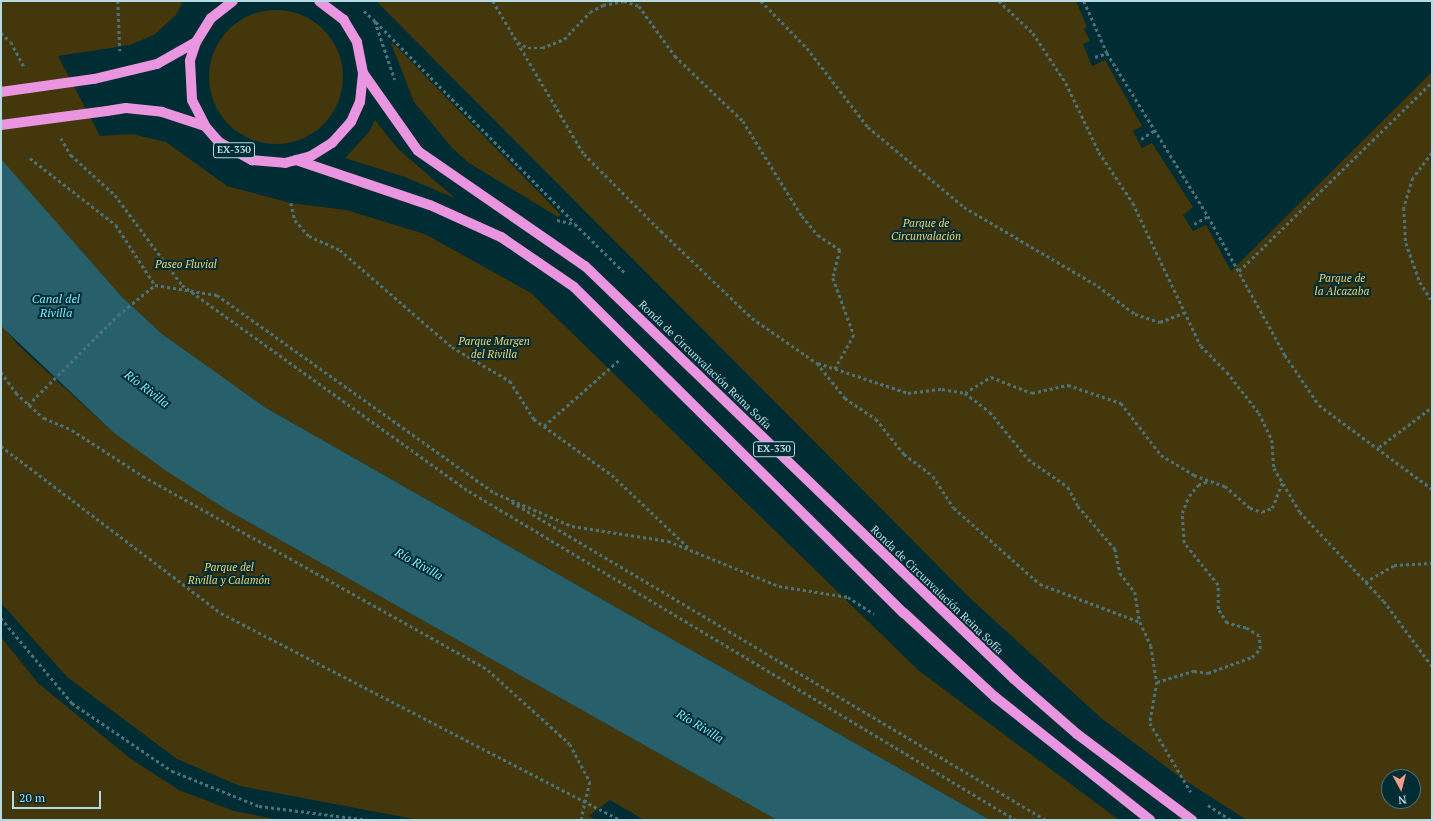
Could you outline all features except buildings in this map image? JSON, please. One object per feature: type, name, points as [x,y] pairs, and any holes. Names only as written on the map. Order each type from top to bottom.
[{"type":"main road","name":"Ronda de Circunvalación Reina Sofía","points":[[233,1],[219,5],[196,42],[189,83],[192,100],[204,126],[218,142],[252,160],[296,160],[311,156],[332,143],[351,122],[360,102],[363,73],[357,42],[344,20],[319,1]]},
{"type":"main road","points":[[1,92],[119,75],[157,64],[196,42]]},
{"type":"main road","name":"Ronda de Circunvalación Reina Sofía","points":[[363,73],[418,151],[585,266],[1014,679],[1077,734],[1192,820]]},
{"type":"main road","points":[[1,125],[126,108],[162,112],[204,126]]},
{"type":"main road","name":"Ronda de Circunvalación Reina Sofía","points":[[296,160],[430,205],[502,237],[574,287],[898,608],[995,697],[1150,820]]},
{"type":"path","points":[[118,1],[122,30],[119,75]]},
{"type":"path","points":[[493,1],[584,154],[752,318],[817,363],[908,393],[942,389],[966,393],[990,412],[1028,459],[1068,487],[1078,506],[1115,549],[1120,573],[1135,592],[1140,622],[1151,646],[1157,682],[1150,723],[1193,796],[1181,812]]},
{"type":"path","points":[[518,42],[528,48],[542,48],[564,39],[590,12],[603,4],[624,1],[639,6],[675,56],[743,121],[802,216],[818,236],[840,250],[833,278],[850,317],[854,335],[835,369]]},
{"type":"path","points":[[762,1],[807,48],[868,127],[964,207],[1098,286],[1136,314],[1160,322],[1183,313]]},
{"type":"path","points":[[999,1],[1033,33],[1066,83],[1099,152],[1137,210],[1169,273],[1183,313],[1201,346],[1227,372],[1259,413],[1272,440],[1274,468],[1300,512],[1384,601],[1432,666]]},
{"type":"path","points":[[1084,1],[1107,53],[1208,216],[1285,355],[1319,404],[1379,446],[1432,489]]},
{"type":"path","points":[[375,21],[575,224]]},
{"type":"path","points":[[1,33],[11,42],[29,75]]},
{"type":"path","points":[[1095,57],[1107,53]]},
{"type":"path","points":[[1239,271],[1432,82]]},
{"type":"path","points":[[1141,139],[1155,130]]},
{"type":"path","points":[[60,135],[71,156],[115,195],[188,290],[469,491],[1016,820]]},
{"type":"path","points":[[1432,153],[1413,178],[1404,208],[1406,242],[1420,282],[1432,301]]},
{"type":"path","points":[[30,158],[116,225],[156,284],[217,295],[302,359],[409,429],[503,496],[1046,820]]},
{"type":"path","points":[[291,203],[296,220],[309,236],[340,250],[452,347],[510,381],[534,419],[612,476],[692,551]]},
{"type":"path","points":[[1194,224],[1208,216]]},
{"type":"path","points":[[28,405],[118,315],[156,284]]},
{"type":"path","points":[[544,426],[634,346]]},
{"type":"path","points":[[817,363],[845,398],[876,419],[904,454],[933,476],[954,508],[1040,584],[1140,622]]},
{"type":"path","points":[[1,372],[28,405],[143,476],[488,670],[570,744],[590,782],[581,820]]},
{"type":"path","points":[[966,393],[991,377],[1032,392],[1068,385],[1121,403],[1161,455],[1209,481],[1225,486],[1250,508],[1262,512],[1272,508],[1282,483]]},
{"type":"path","points":[[1379,446],[1432,406]]},
{"type":"path","points":[[1,446],[221,613],[621,820]]},
{"type":"path","points":[[1157,682],[1194,671],[1208,673],[1252,657],[1260,649],[1259,636],[1246,628],[1227,623],[1218,609],[1218,585],[1184,543],[1182,514],[1189,496],[1198,485],[1209,481]]},
{"type":"path","points":[[503,496],[572,526],[668,541],[779,586],[848,597],[880,619]]},
{"type":"path","points":[[1365,582],[1394,565],[1432,563]]},
{"type":"path","points":[[1,618],[72,702],[172,771],[259,806],[369,820]]},
{"type":"green space","name":"Paseo Fluvial","points":[[1,1],[183,1],[176,15],[154,35],[130,45],[58,56],[100,136],[132,134],[166,142],[227,186],[291,203],[346,210],[425,234],[531,293],[918,670],[1119,820],[990,820],[266,408],[207,367],[162,334],[121,296],[2,161]]},
{"type":"green space","name":"Parque de Circunvalación","points":[[376,1],[1076,1],[1087,27],[1084,29],[1090,41],[1083,44],[1092,66],[1105,60],[1142,126],[1133,131],[1142,148],[1152,143],[1193,207],[1183,215],[1193,231],[1206,225],[1231,271],[1432,72],[1432,820],[1247,820],[1181,778],[1101,718],[972,600]]},
{"type":"green space","points":[[283,10],[308,18],[328,35],[338,51],[342,64],[342,90],[338,103],[332,114],[318,129],[302,139],[289,143],[269,144],[244,136],[224,119],[214,103],[210,90],[209,70],[217,45],[234,25],[250,15],[263,11]]},
{"type":"green space","points":[[391,43],[394,44],[561,215],[558,217],[469,163],[453,149],[414,102]]},
{"type":"green space","points":[[375,120],[397,148],[456,199],[405,177],[345,158],[369,132]]},
{"type":"green space","name":"Parque del Rivilla y Calamón","points":[[1,325],[19,346],[114,433],[227,510],[777,820],[644,820],[610,800],[589,816],[597,820],[419,820],[240,786],[177,759],[67,677],[1,603]]},
{"type":"green space","points":[[1,637],[38,683],[131,759],[179,790],[234,811],[280,820],[1,820]]},
{"type":"water","name":"Canal del Rivilla","points":[[1,159],[121,296],[162,334],[266,408],[990,820],[777,820],[227,510],[165,470],[114,433],[1,326]]},
{"type":"park label","name":"Parque de la Alcazaba","points":[[1342,285]]},
{"type":"park label","name":"Parque Margen del Rivilla","points":[[494,348]]},
{"type":"water label","name":"Río Rivilla","points":[[147,389]]},
{"type":"water label","name":"Río Rivilla","points":[[419,564]]},
{"type":"water label","name":"Río Rivilla","points":[[700,726]]}]
